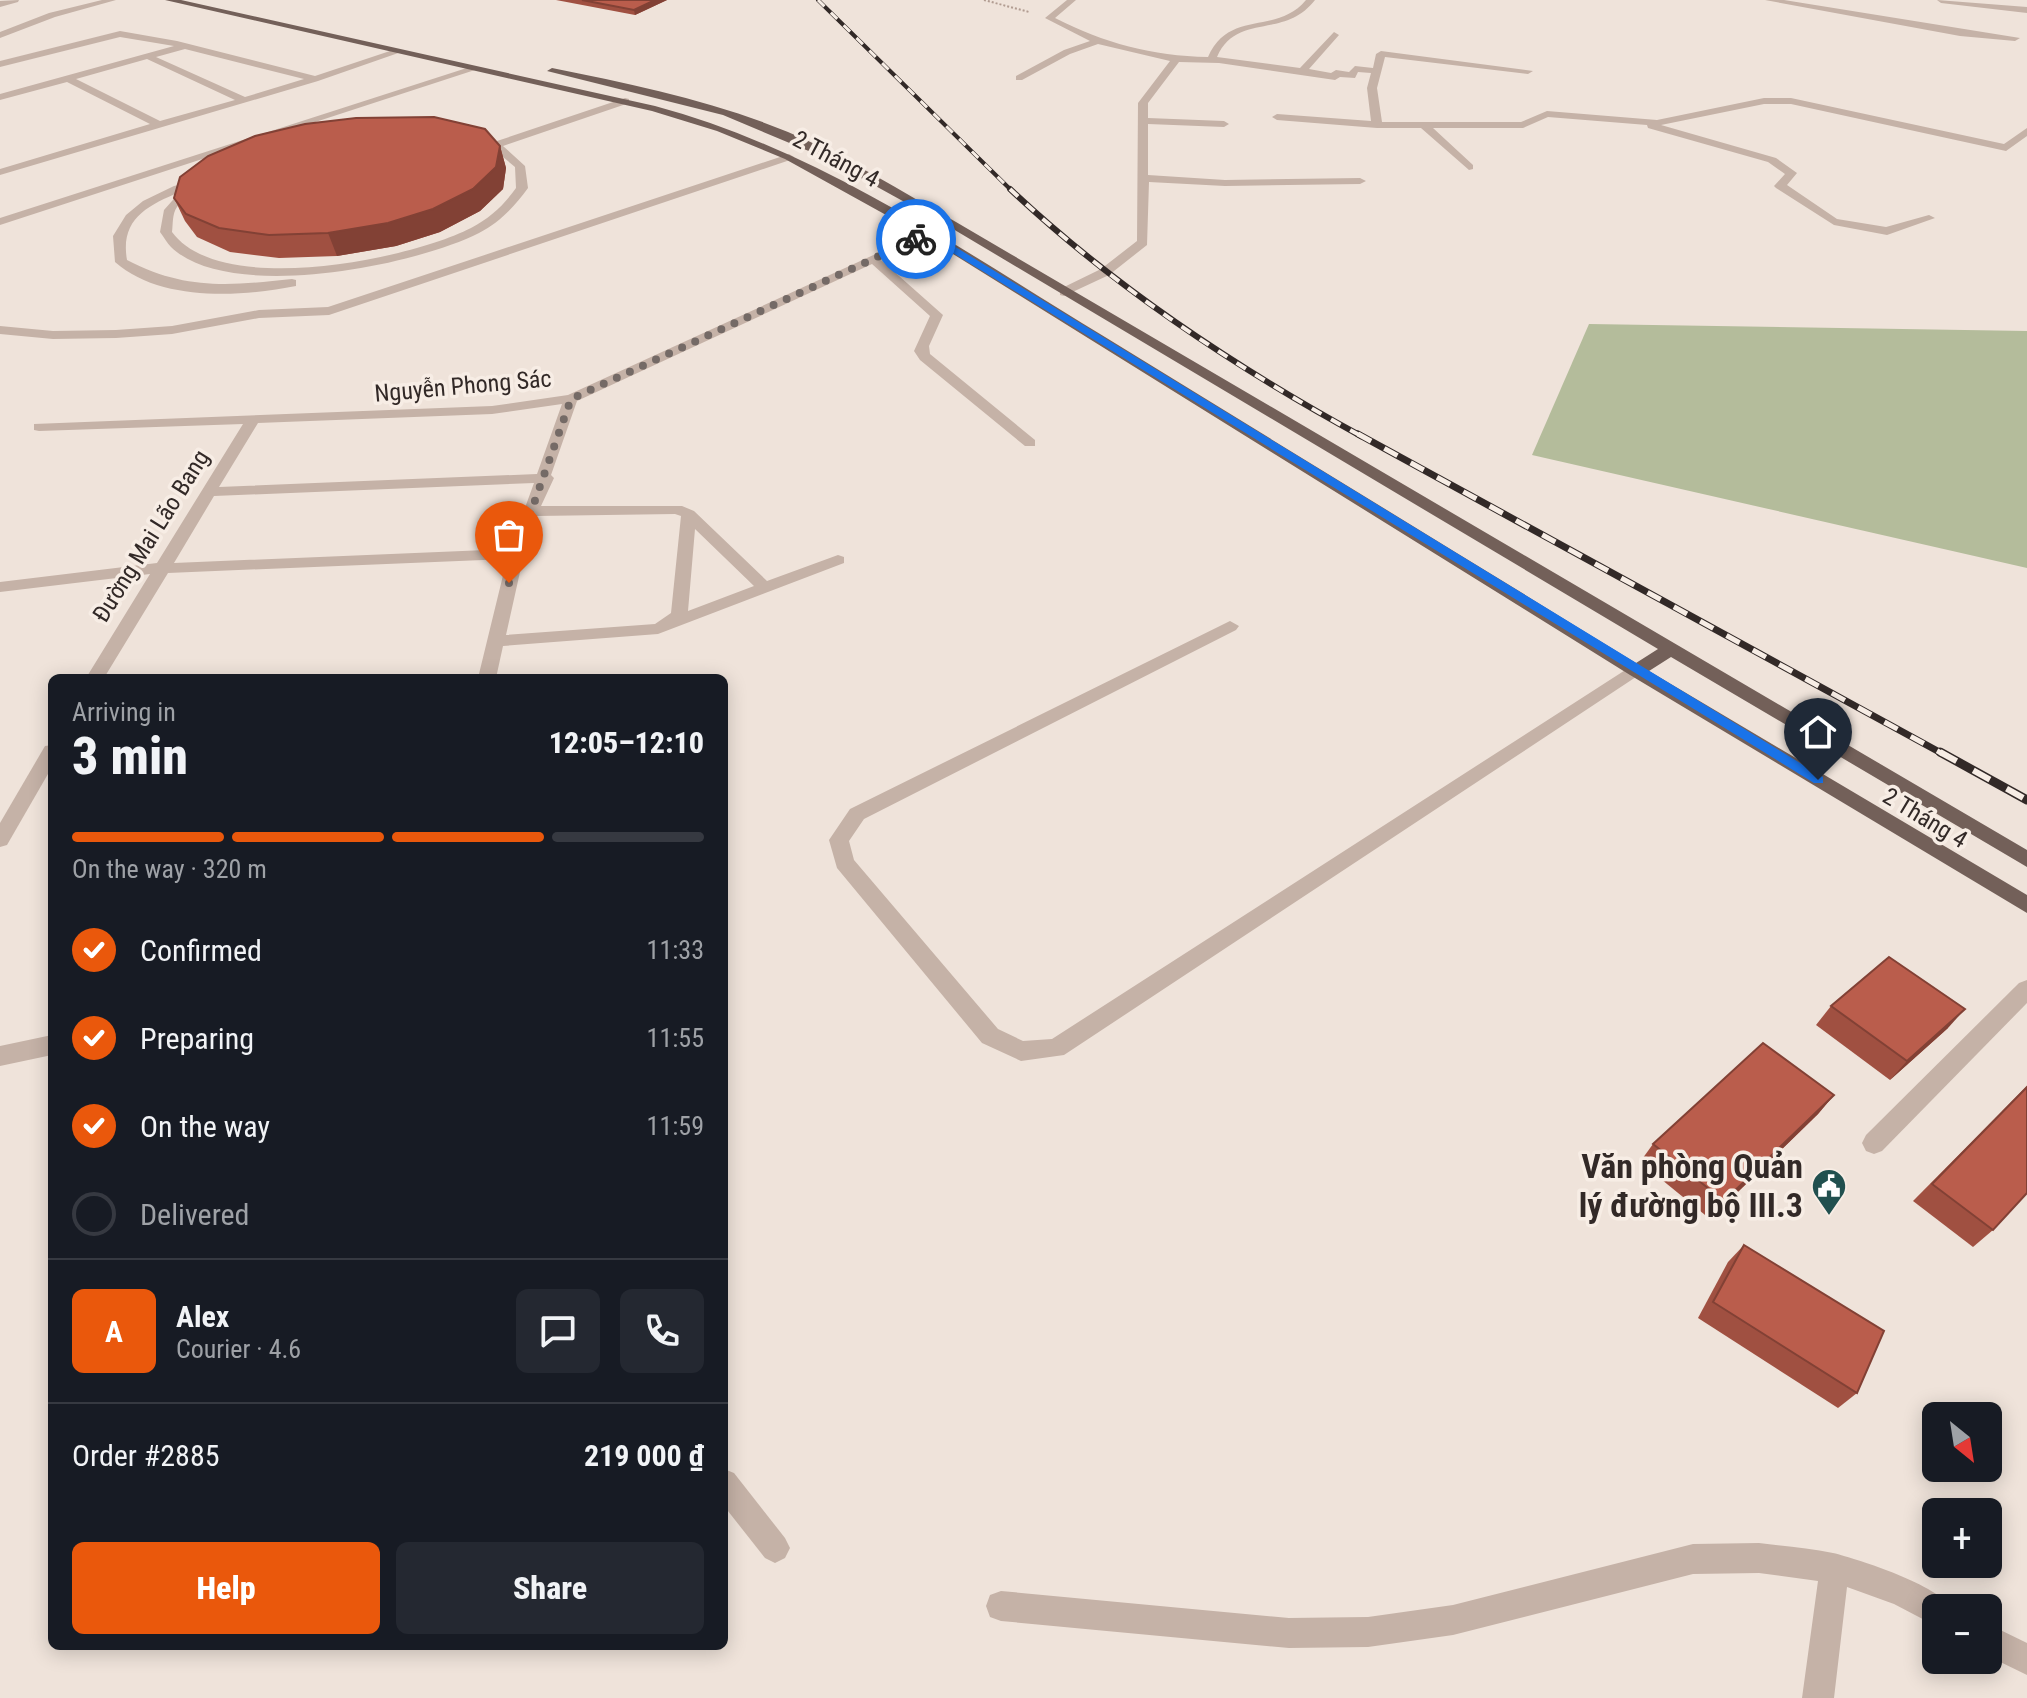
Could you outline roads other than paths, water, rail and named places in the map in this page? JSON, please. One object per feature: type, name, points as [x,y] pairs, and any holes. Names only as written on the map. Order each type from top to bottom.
[{"type":"main road","name":"2 Tháng 4","points":[[169,0],[625,101],[721,129],[789,157],[928,234],[1636,671],[2027,905]]},
{"type":"main road","name":"2 Tháng 4","points":[[223,0],[650,91],[719,111],[815,148],[952,224],[2027,859]]},
{"type":"main road","points":[[625,101],[650,91]]},
{"type":"main road","points":[[789,157],[815,148]]},
{"type":"main road","points":[[928,234],[952,224]]},
{"type":"main road","points":[[1333,484],[1364,469]]},
{"type":"main road","points":[[1636,671],[1670,649]]},
{"type":"street","points":[[0,4],[15,0]]},
{"type":"street","points":[[0,35],[52,15],[112,0]]},
{"type":"street","points":[[1072,0],[1049,18],[1100,40],[1148,55],[1335,77],[1336,73],[1352,76],[1355,69],[1376,71]]},
{"type":"street","points":[[1211,60],[1216,43],[1228,33],[1254,24],[1281,23],[1299,15],[1311,0]]},
{"type":"street","points":[[1769,0],[1960,33],[2015,38]]},
{"type":"street","points":[[1941,0],[2027,10]]},
{"type":"street","points":[[0,64],[120,34],[185,46],[315,79]]},
{"type":"street","points":[[1302,71],[1334,35]]},
{"type":"street","points":[[1019,78],[1067,52],[1100,40]]},
{"type":"street","points":[[0,97],[185,46]]},
{"type":"street","points":[[0,172],[315,79],[399,51]]},
{"type":"street","points":[[1377,125],[1372,88],[1381,54],[1528,71]]},
{"type":"street","points":[[147,56],[244,100]]},
{"type":"street","points":[[1064,292],[1105,272],[1140,246],[1145,236],[1143,103],[1176,59]]},
{"type":"street","points":[[0,222],[476,68]]},
{"type":"street","points":[[69,79],[159,125]]},
{"type":"street","points":[[495,145],[625,101]]},
{"type":"street","points":[[1640,123],[1673,120],[1764,101],[1791,101],[2006,148],[2027,131]]},
{"type":"street","points":[[1277,117],[1377,125],[1523,125],[1547,114],[1596,115],[1640,123],[1772,160],[1792,173],[1780,186],[1834,222],[1887,231],[1929,218]]},
{"type":"street","points":[[1143,121],[1224,124]]},
{"type":"street","points":[[1423,124],[1469,167]]},
{"type":"street","points":[[389,131],[441,133],[495,145],[520,166],[522,188],[503,213],[463,237],[401,258],[302,281],[232,289],[184,288],[149,279],[121,262],[119,237],[133,215],[165,193],[196,183],[237,161],[275,148],[331,136],[389,131]]},
{"type":"street","points":[[0,330],[53,335],[116,334],[172,330],[259,314],[329,311],[789,157]]},
{"type":"street","points":[[1144,178],[1225,183],[1360,181]]},
{"type":"street","points":[[196,183],[171,207],[166,232],[178,248],[214,264],[269,272],[308,271],[334,270],[401,258]]},
{"type":"street","name":"Nguyễn Phong Sác","points":[[39,427],[492,410],[571,399],[928,234]]},
{"type":"street","points":[[873,259],[937,315],[922,343],[921,351],[925,357],[1030,443]]},
{"type":"street","points":[[488,674],[516,554],[546,478],[571,399]]},
{"type":"street","name":"Đường Mai Lão Bang","points":[[97,674],[252,421]]},
{"type":"street","points":[[208,492],[546,478]]},
{"type":"street","points":[[533,511],[677,509],[689,514],[765,588]]},
{"type":"street","points":[[672,623],[679,614],[689,514]]},
{"type":"street","points":[[0,587],[160,568],[516,554]]},
{"type":"street","points":[[495,641],[658,629],[838,560]]},
{"type":"street","points":[[1230,626],[857,814],[839,840],[844,863],[990,1036],[1021,1051],[1056,1048],[1636,671]]},
{"type":"street","points":[[0,840],[48,758]]},
{"type":"street","points":[[1874,1143],[2027,989]]},
{"type":"street","points":[[0,1056],[48,1046]]},
{"type":"street","points":[[728,1488],[775,1548]]},
{"type":"street","points":[[1001,1606],[1289,1633],[1368,1632],[1453,1620],[1693,1559],[1759,1558],[1834,1568],[1902,1592],[1922,1603]]},
{"type":"street","points":[[1818,1698],[1834,1568]]},
{"type":"street","points":[[2002,1647],[2027,1660]]},
{"type":"railway","points":[[818,0],[1012,191]]},
{"type":"railway","points":[[1010,189],[1091,260],[1178,324],[1222,354],[1361,436]]},
{"type":"railway","points":[[1358,434],[1943,754]]},
{"type":"railway","points":[[1940,752],[2027,800]]},
{"type":"place","name":"Văn phòng Quản lý đường bộ III.3","points":[[1829,1217]]}]
